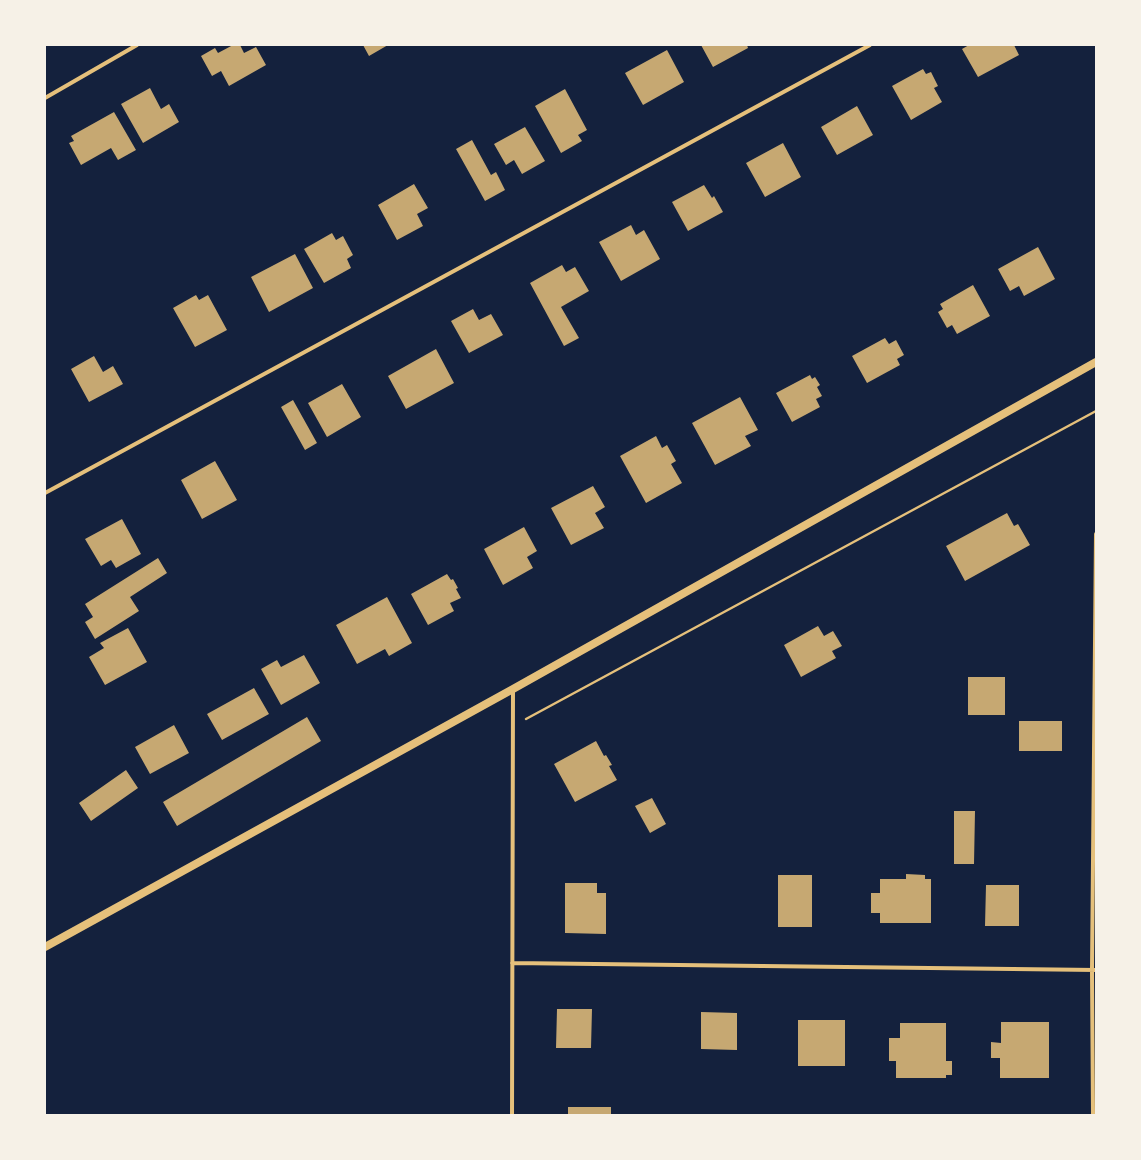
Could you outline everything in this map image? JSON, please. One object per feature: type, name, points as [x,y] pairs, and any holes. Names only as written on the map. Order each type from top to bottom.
[{"type":"main road","points":[[45,947],[513,689],[1096,362]]},
{"type":"street","points":[[45,98],[137,45]]},
{"type":"street","points":[[45,492],[870,45]]},
{"type":"street","points":[[1093,1115],[1096,534]]},
{"type":"street","points":[[512,1115],[513,689]]},
{"type":"street","points":[[512,963],[1094,970]]},
{"type":"path","points":[[513,726],[1096,411]]},
{"type":"building","points":[[233,45],[240,45],[244,53],[256,47],[266,65],[229,86],[221,71],[212,76],[201,56],[215,48],[218,53]]},
{"type":"building","points":[[363,45],[388,45],[369,56]]},
{"type":"building","points":[[701,45],[747,45],[748,48],[713,67]]},
{"type":"building","points":[[969,45],[1014,45],[1019,55],[978,77],[962,49]]},
{"type":"building","points":[[667,50],[684,82],[643,105],[625,73]]},
{"type":"building","points":[[923,69],[926,74],[931,72],[938,86],[934,88],[942,102],[911,120],[892,86]]},
{"type":"building","points":[[150,88],[161,109],[169,104],[179,122],[143,143],[121,104]]},
{"type":"building","points":[[565,89],[587,130],[578,135],[582,141],[561,153],[535,106]]},
{"type":"building","points":[[857,106],[873,135],[837,155],[821,127]]},
{"type":"building","points":[[114,112],[136,150],[118,160],[111,148],[81,165],[69,143],[74,141],[71,136]]},
{"type":"building","points":[[525,127],[545,161],[522,174],[514,160],[506,165],[494,144]]},
{"type":"building","points":[[472,140],[491,175],[496,172],[505,190],[485,201],[456,149]]},
{"type":"building","points":[[783,143],[801,177],[765,197],[746,163]]},
{"type":"building","points":[[414,184],[428,208],[417,214],[423,226],[397,240],[378,205]]},
{"type":"building","points":[[704,185],[712,198],[714,196],[723,212],[688,231],[672,202]]},
{"type":"building","points":[[631,225],[636,235],[644,230],[660,259],[621,281],[599,242]]},
{"type":"building","points":[[332,233],[336,240],[343,236],[353,255],[347,259],[351,268],[324,283],[304,249]]},
{"type":"building","points":[[1038,247],[1055,279],[1024,296],[1019,286],[1010,291],[998,269]]},
{"type":"building","points":[[295,254],[313,288],[269,312],[251,277]]},
{"type":"building","points":[[562,265],[566,272],[575,267],[589,291],[561,307],[579,338],[564,346],[530,283]]},
{"type":"building","points":[[973,285],[990,316],[957,334],[952,325],[947,328],[938,312],[943,309],[940,304]]},
{"type":"building","points":[[196,295],[199,300],[208,295],[227,330],[195,347],[173,308]]},
{"type":"building","points":[[473,309],[479,320],[491,314],[503,335],[469,353],[451,321]]},
{"type":"building","points":[[885,338],[889,344],[896,340],[904,355],[897,359],[900,365],[867,383],[852,356]]},
{"type":"building","points":[[436,349],[454,383],[406,409],[388,376]]},
{"type":"building","points":[[94,356],[103,372],[113,366],[123,384],[89,402],[71,369]]},
{"type":"building","points":[[810,375],[812,379],[815,377],[820,385],[817,387],[822,396],[816,399],[820,407],[792,422],[776,393]]},
{"type":"building","points":[[342,384],[361,417],[327,437],[308,403]]},
{"type":"building","points":[[740,397],[758,430],[745,436],[751,446],[715,465],[692,423]]},
{"type":"building","points":[[293,400],[317,443],[305,450],[281,407]]},
{"type":"building","points":[[656,436],[662,448],[667,445],[676,461],[671,464],[682,483],[646,503],[620,456]]},
{"type":"building","points":[[215,461],[237,500],[202,519],[181,480]]},
{"type":"building","points":[[593,486],[605,507],[595,513],[604,528],[571,545],[551,508]]},
{"type":"building","points":[[1007,513],[1014,526],[1018,524],[1030,545],[965,581],[946,546]]},
{"type":"building","points":[[122,519],[141,554],[116,568],[111,560],[101,566],[85,539]]},
{"type":"building","points":[[524,527],[537,551],[527,557],[533,568],[503,585],[484,549]]},
{"type":"building","points":[[158,558],[167,573],[130,597],[139,611],[95,639],[85,622],[93,617],[85,604]]},
{"type":"building","points":[[447,574],[451,580],[453,579],[461,598],[450,603],[454,611],[428,625],[411,594]]},
{"type":"building","points":[[387,597],[412,643],[389,656],[385,649],[357,664],[336,625]]},
{"type":"building","points":[[818,626],[824,636],[833,631],[842,646],[832,651],[836,658],[801,677],[784,645]]},
{"type":"building","points":[[128,628],[147,662],[105,685],[89,657],[104,648],[100,643]]},
{"type":"building","points":[[304,655],[320,683],[281,705],[261,669],[277,660],[281,667]]},
{"type":"building","points":[[968,677],[1005,677],[1005,715],[968,715]]},
{"type":"building","points":[[254,688],[269,714],[222,740],[207,714]]},
{"type":"building","points":[[307,717],[321,741],[177,826],[163,802]]},
{"type":"building","points":[[1019,721],[1062,721],[1062,751],[1019,751]]},
{"type":"building","points":[[174,725],[189,753],[150,774],[135,747]]},
{"type":"building","points":[[596,741],[604,756],[606,755],[612,765],[609,766],[617,780],[575,802],[554,764]]},
{"type":"building","points":[[126,770],[138,788],[91,821],[79,803]]},
{"type":"building","points":[[652,798],[666,824],[650,833],[635,806]]},
{"type":"building","points":[[954,811],[975,811],[974,864],[954,864]]},
{"type":"building","points":[[906,874],[925,875],[925,879],[931,879],[931,923],[880,923],[880,913],[871,913],[871,893],[880,893],[880,879],[906,879]]},
{"type":"building","points":[[778,875],[812,875],[812,927],[778,927]]},
{"type":"building","points":[[565,883],[597,883],[597,893],[606,893],[606,934],[565,933]]},
{"type":"building","points":[[986,885],[1019,885],[1019,926],[985,926]]},
{"type":"building","points":[[557,1009],[592,1009],[591,1048],[556,1048]]},
{"type":"building","points":[[701,1012],[737,1013],[737,1050],[701,1049]]},
{"type":"building","points":[[798,1020],[845,1020],[845,1066],[798,1066]]},
{"type":"building","points":[[1001,1022],[1049,1022],[1049,1078],[1000,1078],[1000,1058],[991,1058],[991,1042],[1001,1043]]},
{"type":"building","points":[[900,1023],[946,1023],[946,1061],[952,1061],[952,1075],[946,1075],[946,1078],[896,1078],[896,1061],[889,1061],[889,1038],[900,1038]]},
{"type":"building","points":[[568,1107],[611,1107],[611,1115],[568,1115]]}]
